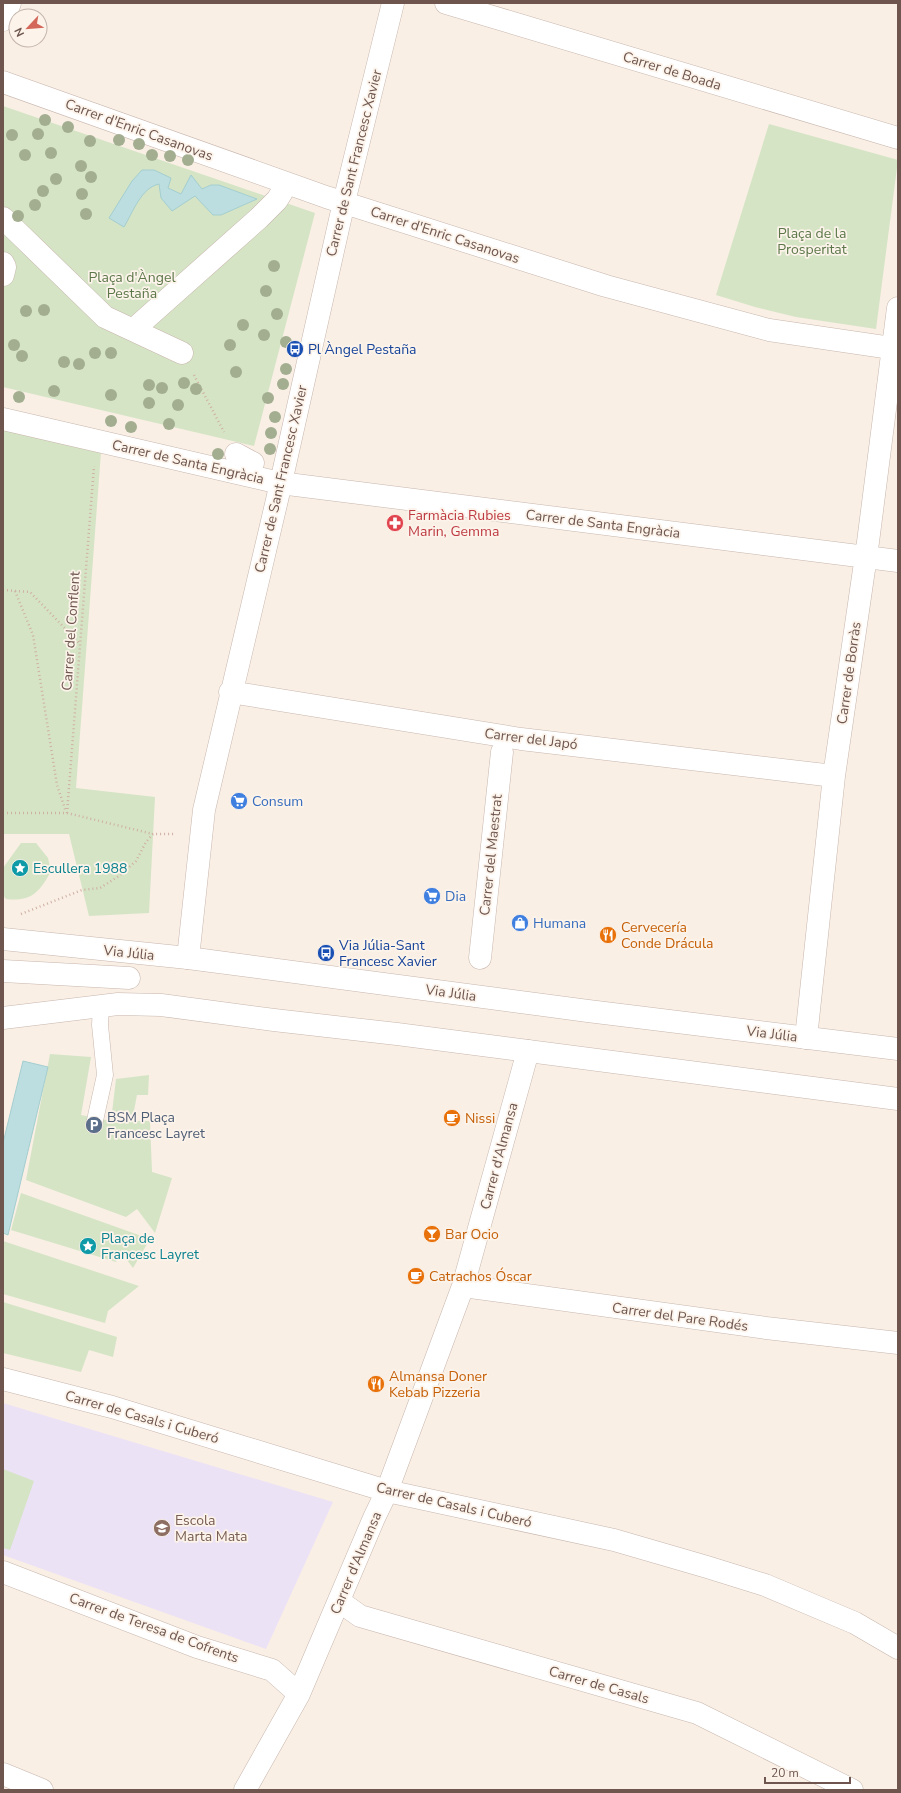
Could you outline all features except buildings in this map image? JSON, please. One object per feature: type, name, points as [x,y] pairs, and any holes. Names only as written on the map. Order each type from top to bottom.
[{"type":"street","points":[[3,20],[10,3]]},
{"type":"street","name":"Carrer de Sant Francesc Xavier","points":[[188,958],[204,810],[344,202],[393,3]]},
{"type":"street","name":"Carrer de Boada","points":[[446,3],[898,138]]},
{"type":"street","name":"Carrer d'Enric Casanovas","points":[[3,82],[344,202],[606,286],[769,330],[895,349]]},
{"type":"street","points":[[133,330],[259,218],[277,200],[282,192]]},
{"type":"street","points":[[3,218],[105,317],[182,353]]},
{"type":"street","points":[[3,263],[5,267],[3,275]]},
{"type":"street","name":"Carrer de Borràs","points":[[806,1038],[834,776],[895,349],[898,308]]},
{"type":"street","name":"Carrer de Santa Engràcia","points":[[3,419],[280,483],[898,561]]},
{"type":"street","name":"Carrer del Japó","points":[[230,692],[521,739],[834,776]]},
{"type":"street","name":"Carrer del Maestrat","points":[[480,958],[502,752]]},
{"type":"street","name":"Via Júlia","points":[[3,939],[188,958],[898,1049]]},
{"type":"street","name":"Via Júlia","points":[[3,971],[129,978]]},
{"type":"street","points":[[3,1018],[118,1004],[161,1005],[528,1050],[898,1099]]},
{"type":"street","name":"Carrer d'Almansa","points":[[246,1790],[299,1694],[388,1491],[463,1286],[528,1050]]},
{"type":"street","name":"Carrer del Pare Rodés","points":[[463,1286],[758,1327],[898,1343]]},
{"type":"street","name":"Carrer de Casals i Cuberó","points":[[3,1380],[112,1407],[388,1491],[614,1540],[707,1567],[765,1585],[855,1623],[898,1648]]},
{"type":"street","name":"Carrer de Teresa de Cofrents","points":[[3,1572],[197,1647],[272,1670],[299,1694]]},
{"type":"street","name":"Carrer de Casals","points":[[339,1601],[360,1616],[697,1713],[852,1790]]},
{"type":"street","points":[[3,1774],[42,1790]]},
{"type":"lane","points":[[94,1125],[105,1075],[100,1025],[101,1007]]},
{"type":"path","points":[[182,353],[244,458]]},
{"type":"path","name":"Carrer del Conflent","points":[[67,813],[94,459]]},
{"type":"path","points":[[3,590],[30,592],[80,645]]},
{"type":"path","points":[[15,591],[33,635],[57,786],[67,813]]},
{"type":"path","points":[[3,813],[67,813],[153,834],[177,834]]},
{"type":"path","points":[[20,915],[82,890],[100,888],[119,876],[136,861],[146,842],[153,834]]},
{"type":"shaded area","name":"Escola Marta Mata","points":[[3,1403],[333,1502],[266,1649],[3,1555]]},
{"type":"green space","name":"Plaça d'Àngel Pestaña","points":[[3,106],[315,213],[254,446],[3,387]]},
{"type":"green space","name":"Plaça de la Prosperitat","points":[[769,124],[898,160],[876,329],[796,317],[755,307],[716,295]]},
{"type":"green space","points":[[3,430],[101,452],[76,788],[155,797],[149,913],[89,916],[69,834],[3,834]]},
{"type":"green space","points":[[21,843],[36,843],[48,858],[51,871],[43,885],[34,894],[22,899],[6,899],[3,895],[3,868]]},
{"type":"green space","points":[[50,1054],[91,1057],[81,1115],[111,1121],[116,1079],[149,1075],[148,1095],[137,1095],[132,1121],[150,1121],[152,1172],[172,1178],[155,1233],[137,1209],[126,1217],[26,1180]]},
{"type":"green space","points":[[21,1193],[150,1239],[133,1268],[121,1252],[116,1262],[11,1230]]},
{"type":"green space","points":[[3,1241],[139,1286],[108,1311],[105,1323],[3,1294]]},
{"type":"green space","points":[[3,1302],[117,1337],[113,1357],[89,1350],[81,1372],[3,1353]]},
{"type":"green space","points":[[3,1469],[34,1481],[10,1550],[3,1548]]},
{"type":"water","points":[[142,170],[154,170],[171,178],[168,188],[181,194],[191,175],[202,189],[211,185],[219,185],[257,199],[221,215],[213,215],[195,196],[172,211],[161,198],[159,184],[153,186],[142,195],[124,227],[109,218],[132,181]]},
{"type":"water","points":[[23,1061],[48,1067],[8,1235],[3,1233],[3,1143]]},
{"type":"place","name":"Pl Àngel Pestaña","points":[[295,349]]},
{"type":"place","name":"Farmàcia Rubies Marin, Gemma","points":[[395,523]]},
{"type":"place","name":"Consum","points":[[239,801]]},
{"type":"place","name":"Escullera 1988","points":[[20,868]]},
{"type":"place","name":"Dia","points":[[432,896]]},
{"type":"place","name":"Humana","points":[[520,923]]},
{"type":"place","name":"Cervecería Conde Drácula","points":[[608,935]]},
{"type":"place","name":"Via Júlia-Sant Francesc Xavier","points":[[326,953]]},
{"type":"place","name":"Nissi","points":[[452,1118]]},
{"type":"place","name":"BSM Plaça Francesc Layret","points":[[94,1125]]},
{"type":"place","name":"Bar Ocio","points":[[432,1234]]},
{"type":"place","name":"Plaça de Francesc Layret","points":[[88,1246]]},
{"type":"place","name":"Catrachos Óscar","points":[[416,1276]]},
{"type":"place","name":"Almansa Doner Kebab Pizzeria","points":[[376,1384]]},
{"type":"place","name":"Escola Marta Mata","points":[[162,1528]]}]
